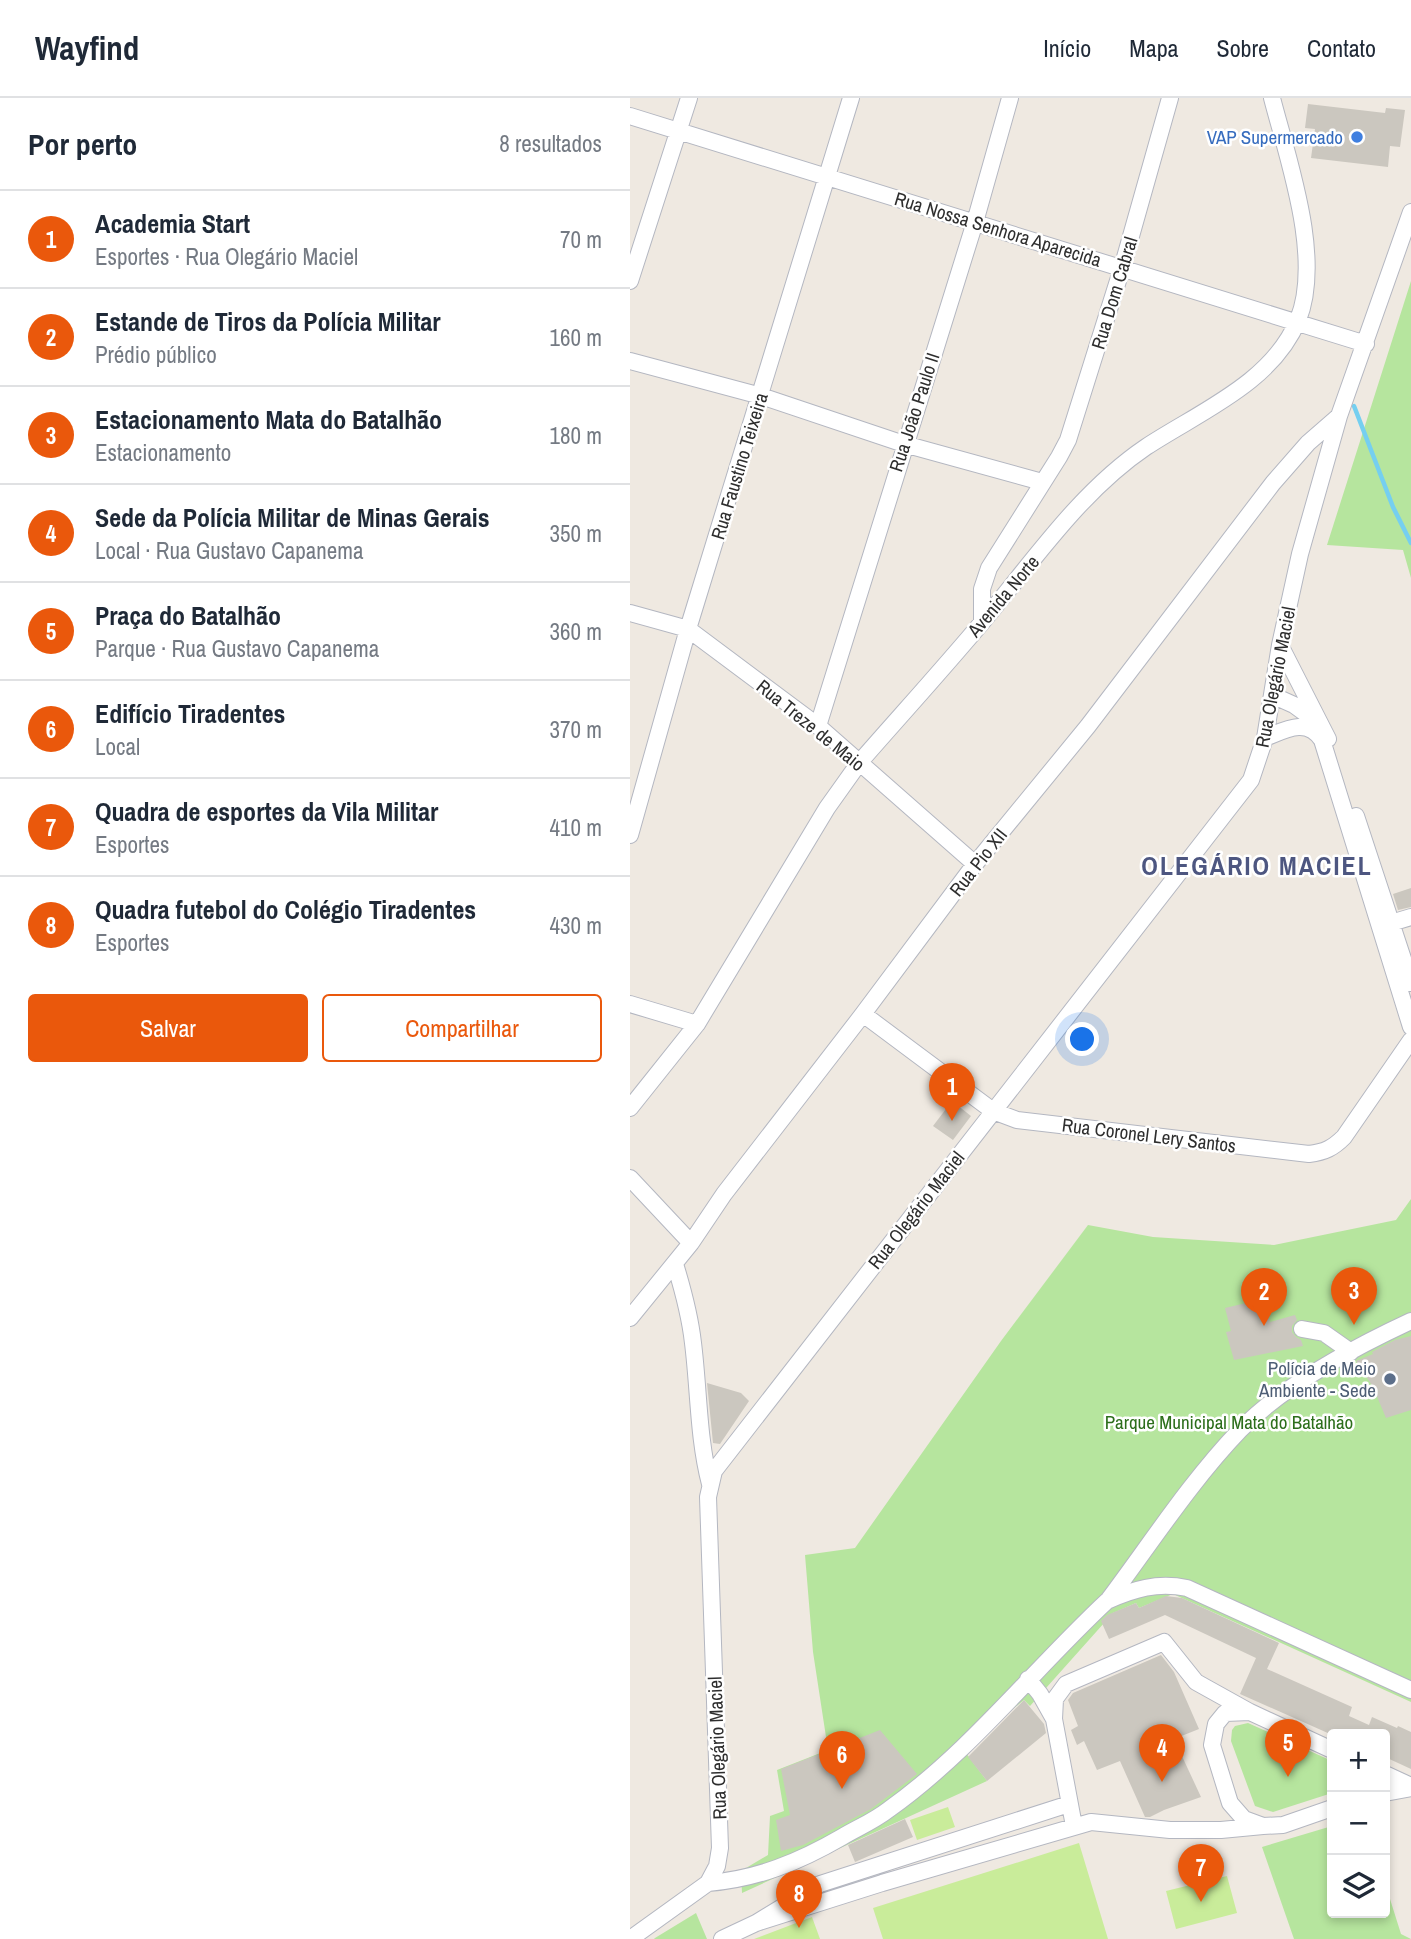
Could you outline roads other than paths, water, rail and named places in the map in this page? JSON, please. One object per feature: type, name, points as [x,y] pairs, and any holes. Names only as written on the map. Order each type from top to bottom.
[{"type":"street","points":[[630,281],[689,98]]},
{"type":"street","name":"Rua Faustino Teixeira","points":[[630,835],[688,629],[851,98]]},
{"type":"street","name":"Rua João Paulo II","points":[[818,726],[975,222],[1010,98]]},
{"type":"street","name":"Rua Dom Cabral","points":[[982,622],[982,589],[989,568],[1068,440],[1122,268],[1170,98]]},
{"type":"street","name":"Avenida Norte","points":[[630,1108],[698,1024],[827,808],[859,763],[1092,493],[1144,449],[1257,376],[1298,322],[1304,301],[1304,219],[1272,98]]},
{"type":"street","name":"Rua Nossa Senhora Aparecida","points":[[630,116],[1366,344]]},
{"type":"street","name":"Rua Olegário Maciel","points":[[708,1884],[717,1866],[720,1848],[709,1544],[710,1484],[714,1471],[1251,780],[1265,738],[1280,645],[1300,554],[1339,416],[1411,212]]},
{"type":"street","points":[[630,361],[761,396],[904,444],[1041,482]]},
{"type":"street","name":"Rua Pio XII","points":[[630,1318],[691,1243],[724,1194],[975,864],[1088,726],[1273,483],[1308,443],[1339,416]]},
{"type":"street","name":"Rua Treze de Maio","points":[[630,613],[688,629],[818,726],[975,864]]},
{"type":"street","points":[[1280,645],[1345,782],[1411,983]]},
{"type":"street","points":[[1272,695],[1303,711],[1322,733],[1411,1027]]},
{"type":"street","points":[[1265,738],[1298,726],[1309,727],[1322,733]]},
{"type":"street","points":[[1392,926],[1411,917]]},
{"type":"street","points":[[1392,926],[1411,923]]},
{"type":"street","points":[[630,1003],[698,1024]]},
{"type":"street","name":"Rua Coronel Lery Santos","points":[[863,1014],[993,1111],[1017,1120],[1309,1154],[1333,1148],[1344,1137],[1411,1040]]},
{"type":"street","points":[[630,1178],[691,1243]]},
{"type":"street","points":[[675,1264],[685,1296],[694,1345],[703,1458],[710,1484]]},
{"type":"street","points":[[630,1939],[708,1884],[754,1877],[808,1857],[887,1811],[930,1777],[1107,1601],[1204,1472],[1241,1429],[1297,1384],[1411,1321]]},
{"type":"street","points":[[1302,1329],[1324,1333],[1351,1352]]},
{"type":"street","points":[[1107,1601],[1135,1589],[1171,1584],[1187,1588],[1411,1690]]},
{"type":"street","points":[[1040,1694],[1049,1694],[1066,1684],[1164,1642],[1196,1682],[1250,1712],[1327,1748]]},
{"type":"street","points":[[1028,1679],[1054,1718]]},
{"type":"street","points":[[1066,1684],[1055,1699],[1054,1718],[1074,1826]]},
{"type":"street","points":[[1250,1712],[1225,1713],[1216,1724],[1212,1745],[1230,1802],[1244,1819],[1263,1826]]},
{"type":"street","points":[[1390,1776],[1411,1787]]},
{"type":"street","points":[[1389,1792],[1411,1787]]},
{"type":"street","points":[[722,1939],[756,1923],[820,1884],[1069,1804]]},
{"type":"street","points":[[756,1923],[1091,1822],[1150,1828],[1221,1830],[1283,1825],[1327,1810]]},
{"type":"street","points":[[643,1939],[665,1915]]},
{"type":"waterway","points":[[1354,406],[1393,507],[1411,543]]},
{"type":"place","name":"VAP Supermercado","points":[[1357,137]]},
{"type":"place","name":"Academia Start","points":[[952,1121]]},
{"type":"place","name":"Estacionamento Mata do Batalhão","points":[[1354,1325]]},
{"type":"place","name":"Estande de Tiros da Polícia Militar","points":[[1264,1326]]},
{"type":"place","name":"Polícia de Meio Ambiente - Sede","points":[[1390,1379]]},
{"type":"place","name":"Praça do Batalhão","points":[[1288,1777]]},
{"type":"place","name":"Sede da Polícia Militar de Minas Gerais","points":[[1162,1782]]},
{"type":"place","name":"Edifício Tiradentes","points":[[842,1789]]},
{"type":"place","name":"Quadra de esportes da Vila Militar","points":[[1201,1902]]},
{"type":"place","name":"Quadra futebol do Colégio Tiradentes","points":[[799,1928]]},
{"type":"district","name":"OLEGÁRIO MACIEL","points":[[1257,866]]},
{"type":"park label","name":"Parque Municipal Mata do Batalhão","points":[[1229,1422]]}]
